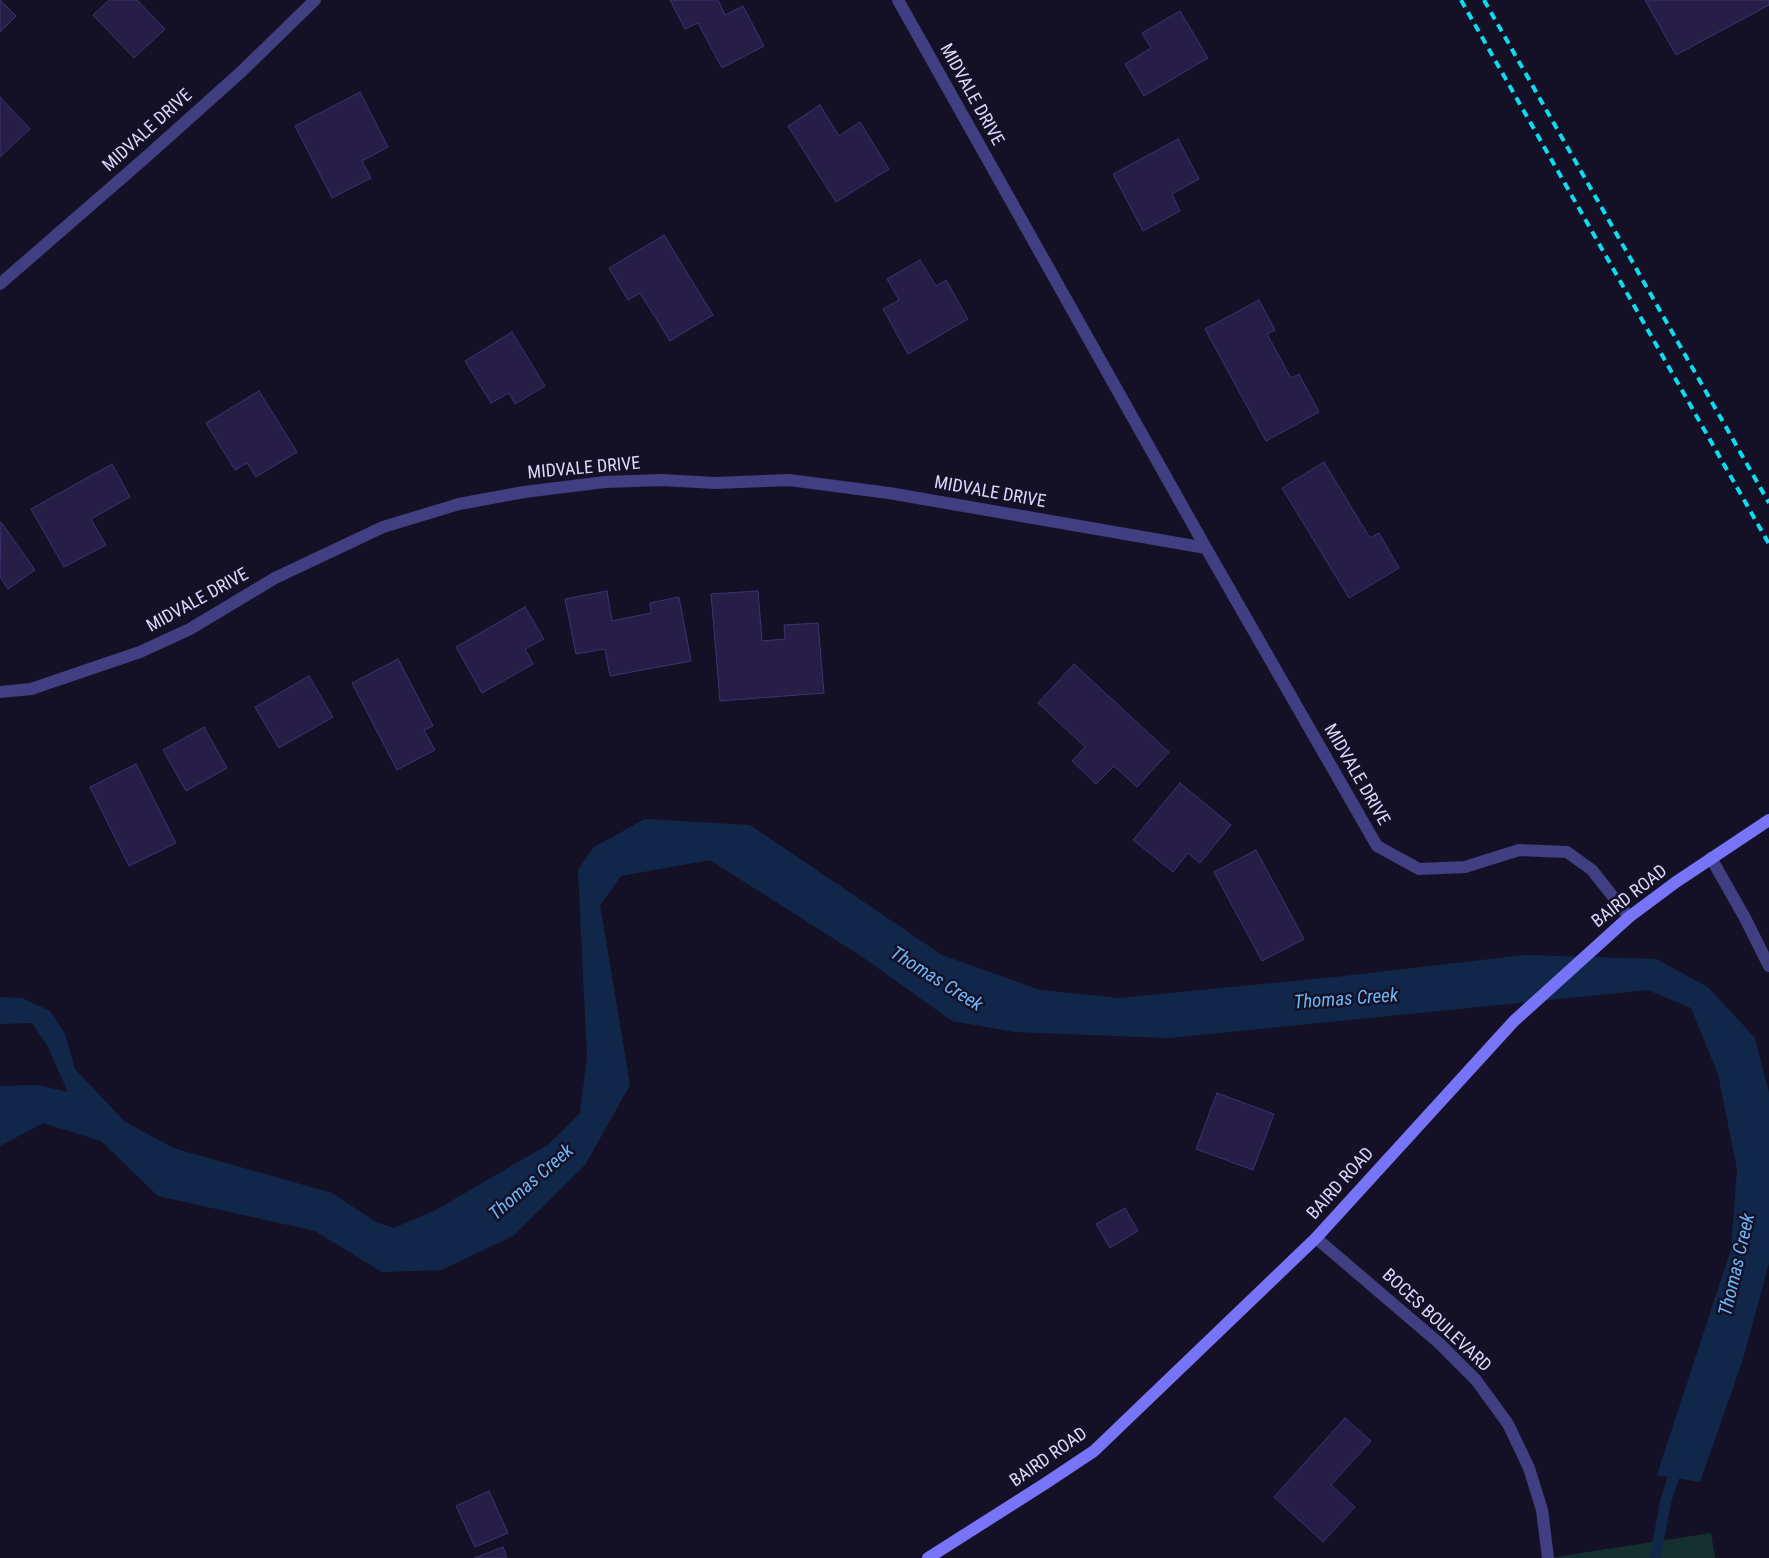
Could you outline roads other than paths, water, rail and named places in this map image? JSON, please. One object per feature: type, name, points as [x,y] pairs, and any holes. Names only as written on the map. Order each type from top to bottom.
[{"type":"street","name":"MIDVALE DRIVE","points":[[0,284],[168,138],[241,72],[315,0]]},
{"type":"street","name":"MIDVALE DRIVE","points":[[898,0],[1206,548],[1377,846],[1419,869],[1465,867],[1519,850],[1567,852],[1592,870],[1629,916]]},
{"type":"street","name":"MIDVALE DRIVE","points":[[0,692],[30,689],[140,652],[190,629],[275,578],[382,527],[459,504],[524,492],[587,484],[661,480],[716,483],[789,480],[889,493],[1206,548]]},
{"type":"street","name":"BAIRD ROAD","points":[[928,1558],[1094,1451],[1316,1238],[1514,1021],[1629,916],[1769,820]]},
{"type":"street","points":[[1712,858],[1769,966]]},
{"type":"street","name":"BOCES BOULEVARD","points":[[1316,1238],[1451,1355],[1476,1380],[1508,1424],[1529,1468],[1542,1510],[1548,1558]]},
{"type":"water","points":[[645,819],[750,825],[942,955],[1040,990],[1119,998],[1335,977],[1525,955],[1656,959],[1708,987],[1755,1038],[1769,1093],[1769,1263],[1743,1359],[1700,1482],[1657,1475],[1731,1249],[1737,1169],[1718,1074],[1691,1008],[1648,990],[1169,1038],[1015,1032],[952,1021],[861,956],[710,860],[621,876],[600,905],[630,1085],[585,1165],[513,1236],[441,1270],[382,1272],[315,1231],[158,1196],[101,1141],[43,1123],[0,1146],[0,1086],[38,1085],[68,1092],[47,1045],[32,1023],[0,1024],[0,997],[22,998],[50,1011],[65,1034],[75,1069],[124,1121],[173,1148],[332,1193],[376,1222],[394,1228],[436,1210],[549,1144],[580,1113],[587,1057],[578,870],[594,847]]},
{"type":"waterway","name":"Thomas Creek","points":[[1655,1558],[1666,1500],[1678,1463]]},
{"type":"railway","points":[[1461,0],[1769,544]]},
{"type":"railway","points":[[1484,0],[1769,503]]}]
